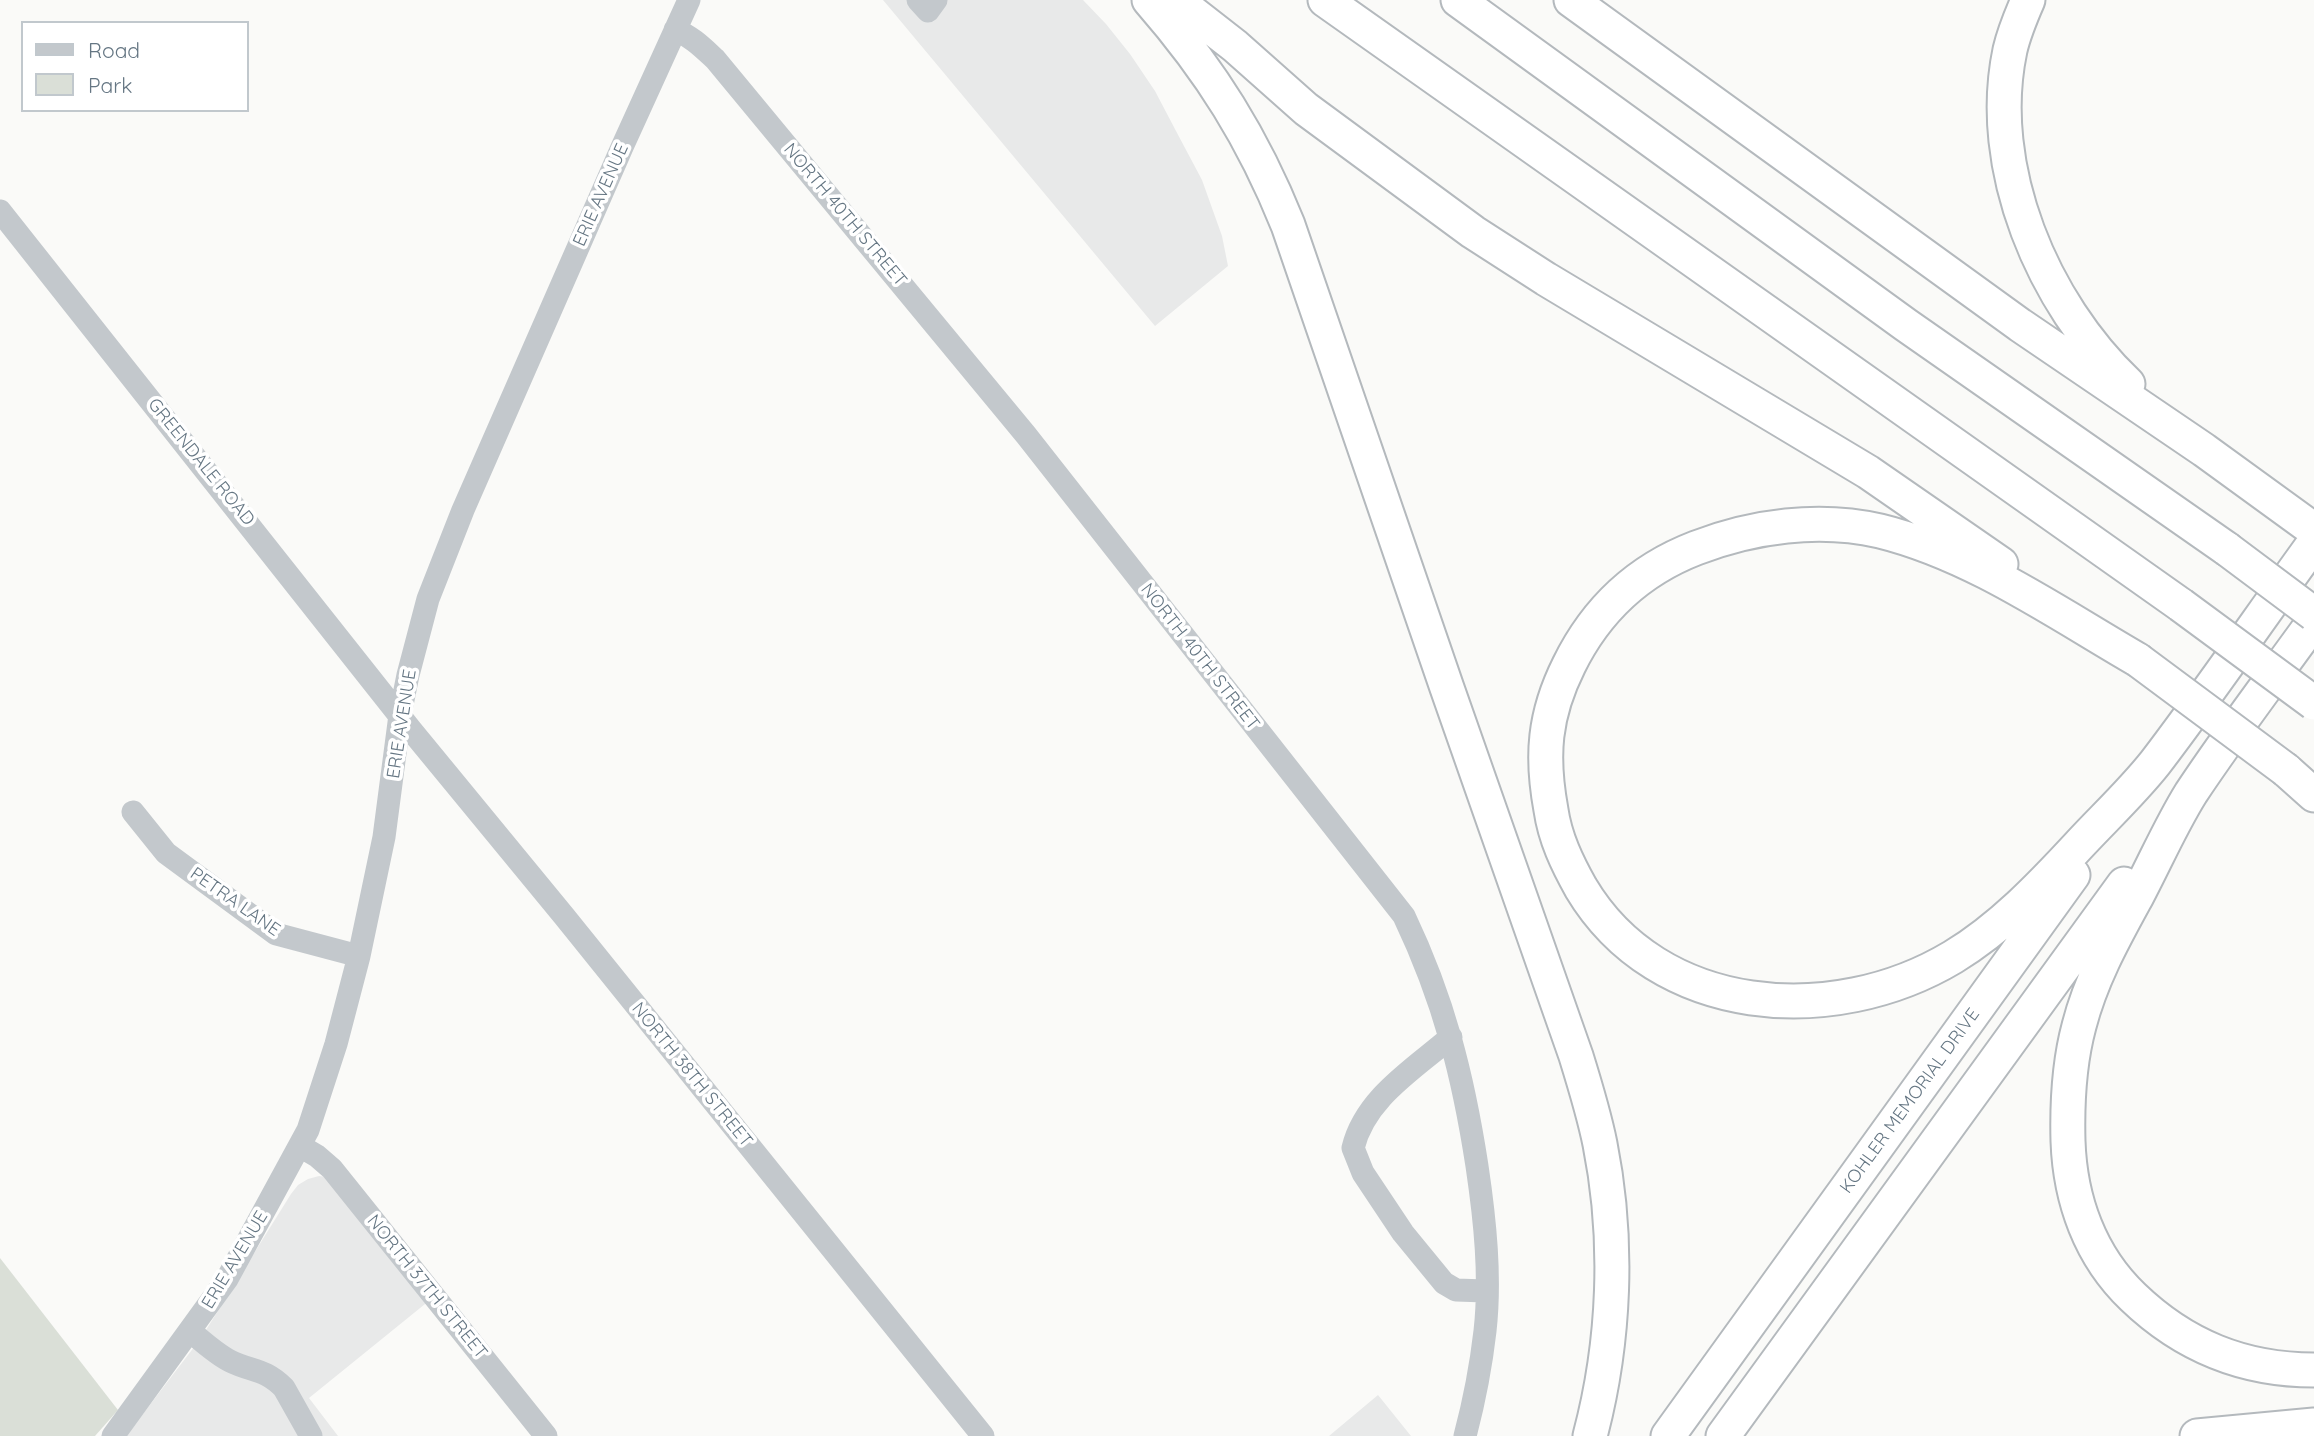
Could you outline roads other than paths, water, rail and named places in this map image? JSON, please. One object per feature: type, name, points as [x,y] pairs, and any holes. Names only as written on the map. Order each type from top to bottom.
[{"type":"highway","points":[[1149,0],[1185,41],[1228,102],[1268,176],[1288,225],[1588,1092],[1606,1180],[1611,1259],[1610,1321],[1590,1436]]},
{"type":"highway","points":[[1176,0],[1235,46],[1307,109],[1474,232],[1546,279],[1868,472],[2138,660],[2314,793]]},
{"type":"highway","points":[[1325,0],[2181,605],[2314,703]]},
{"type":"highway","points":[[1458,0],[1895,317],[2227,549],[2314,614]]},
{"type":"highway","points":[[1572,0],[2020,324],[2204,450],[2314,530]]},
{"type":"highway","points":[[2028,0],[2010,50],[2006,75],[2006,124],[2012,177],[2025,226],[2046,275],[2078,326],[2126,381],[2204,450]]},
{"type":"highway","points":[[2138,660],[1981,569],[1926,545],[1878,531],[1852,526],[1802,525],[1761,529],[1709,543],[1670,558],[1627,587],[1595,620],[1577,648],[1558,686],[1547,733],[1545,775],[1553,821],[1570,868],[1591,904],[1623,940],[1661,968],[1706,988],[1750,998],[1794,1002],[1844,998],[1880,990],[1954,956],[1995,927],[2030,896],[2153,765],[2314,543]]},
{"type":"highway","points":[[1723,1436],[2314,621]]},
{"type":"highway","name":"KOHLER MEMORIAL DRIVE","points":[[1668,1436],[2153,765]]},
{"type":"highway","points":[[2190,795],[2104,957],[2078,1027],[2071,1063],[2068,1117],[2069,1167],[2073,1188],[2089,1235],[2106,1266],[2120,1285],[2170,1329],[2216,1354],[2278,1368],[2314,1370]]},
{"type":"highway","points":[[2197,1436],[2314,1425]]},
{"type":"street","name":"ERIE AVENUE","points":[[124,1431],[227,1279],[308,1130],[336,1044],[359,956],[384,837],[400,715],[418,636],[439,565],[689,0]]},
{"type":"street","points":[[918,0],[928,11],[936,0]]},
{"type":"street","name":"NORTH 40TH STREET","points":[[675,30],[699,44],[715,60],[898,278],[1026,435],[1404,916],[1417,942],[1451,1037],[1466,1097],[1485,1229],[1485,1329],[1465,1436]]},
{"type":"street","name":"GREENDALE ROAD","points":[[0,211],[400,715]]},
{"type":"street","name":"NORTH 38TH STREET","points":[[400,715],[983,1436]]},
{"type":"street","name":"PETRA LANE","points":[[134,812],[166,853],[276,934],[359,956]]},
{"type":"street","points":[[1451,1037],[1390,1088],[1364,1118],[1353,1148],[1363,1172],[1397,1224],[1444,1283],[1455,1290],[1486,1291]]},
{"type":"street","name":"NORTH 37TH STREET","points":[[300,1146],[331,1169],[546,1436]]},
{"type":"street","points":[[190,1331],[228,1361],[264,1372],[278,1382],[311,1436]]}]
